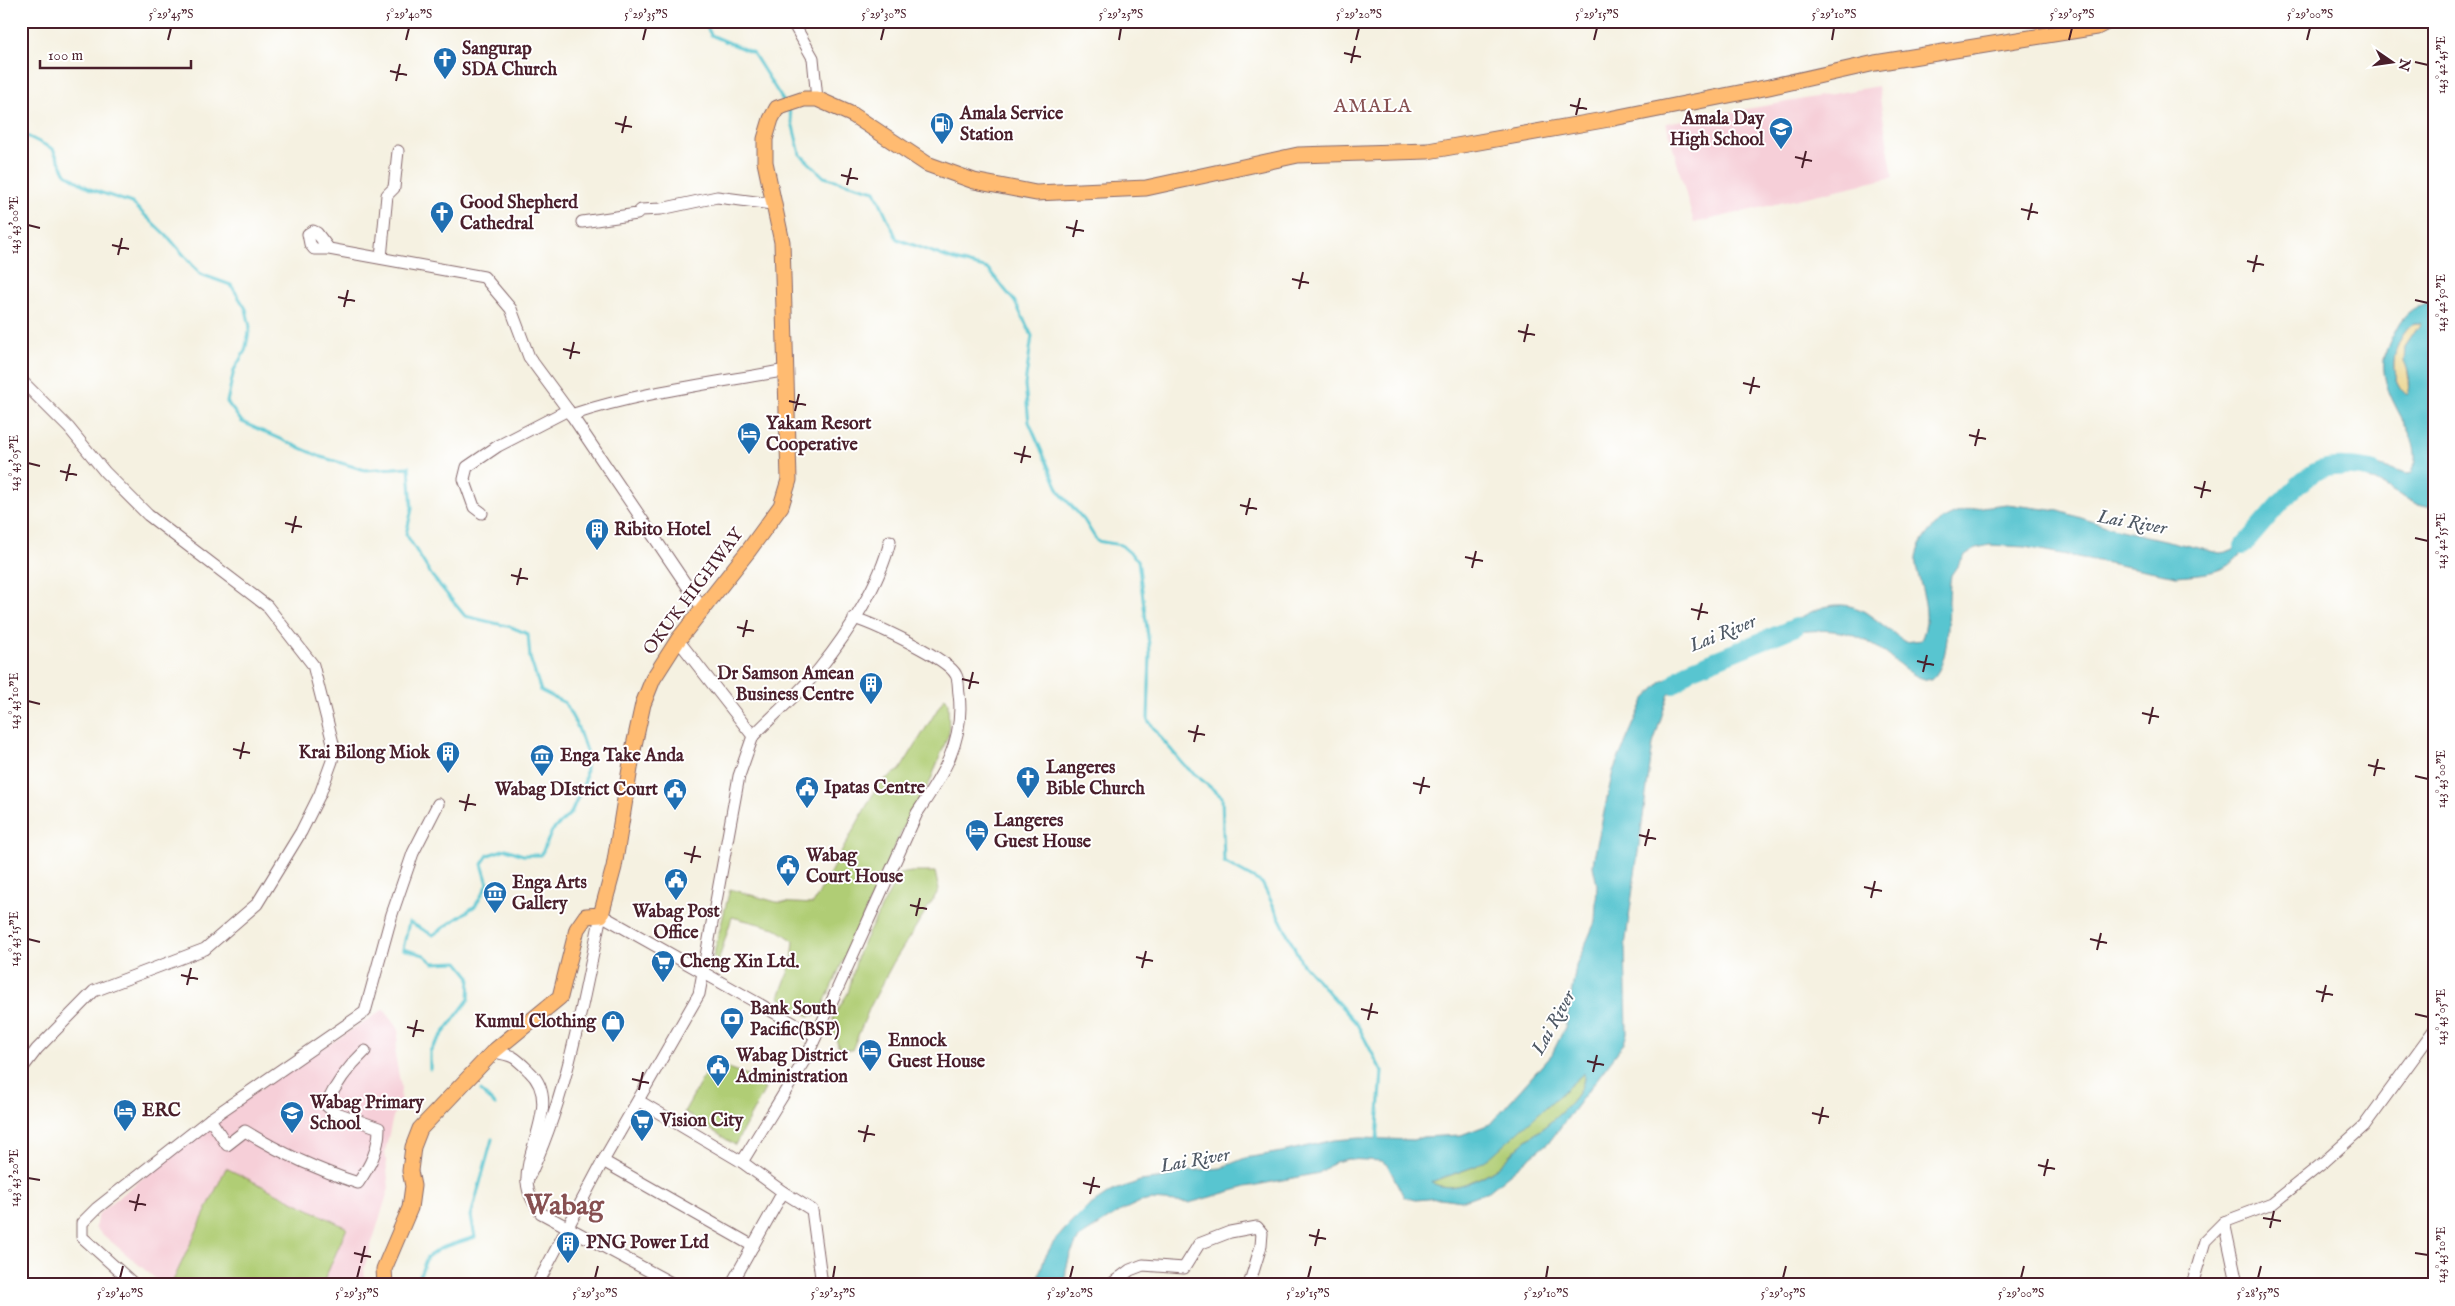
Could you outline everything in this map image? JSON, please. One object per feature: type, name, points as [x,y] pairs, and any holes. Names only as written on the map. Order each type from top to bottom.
[{"type":"main road","points":[[811,99],[853,115],[927,164],[974,181],[1036,193],[1146,188],[1298,155],[1438,149],[1609,119],[1875,63],[2097,27],[2109,21]]},
{"type":"main road","name":"OKUK HIGHWAY","points":[[601,915],[614,867],[632,750],[643,704],[653,679],[678,640],[749,550],[780,506],[789,480],[782,242],[772,204],[765,162],[766,139],[770,119],[778,108],[811,99]]},
{"type":"main road","points":[[385,1285],[384,1269],[386,1262],[410,1208],[413,1186],[410,1171],[413,1147],[420,1129],[493,1052],[560,997],[577,928],[586,916],[601,915]]},
{"type":"street","points":[[792,21],[813,58],[811,99]]},
{"type":"street","points":[[381,258],[387,196],[394,188],[398,151]]},
{"type":"street","points":[[582,222],[637,214],[641,210],[661,210],[717,197],[772,204]]},
{"type":"street","points":[[329,249],[484,277],[511,309],[529,357],[569,412],[702,608]]},
{"type":"street","points":[[482,514],[474,507],[464,480],[467,467],[498,446],[569,412],[679,389],[786,370]]},
{"type":"street","points":[[21,380],[69,428],[105,472],[148,515],[267,606],[313,664],[334,747],[332,761],[320,794],[301,832],[257,904],[205,948],[94,991],[38,1049],[21,1070]]},
{"type":"street","points":[[537,1285],[602,1162],[639,1101],[699,994],[739,776],[753,736],[820,668],[854,618],[885,561],[890,541]]},
{"type":"street","points":[[742,1162],[807,1056],[916,813],[932,791],[957,741],[960,704],[956,675],[943,661],[870,623],[854,618]]},
{"type":"street","points":[[678,640],[753,736]]},
{"type":"street","points":[[136,1285],[82,1236],[82,1223],[97,1208],[210,1119],[365,1012],[392,914],[410,862],[438,804]]},
{"type":"street","points":[[526,1181],[544,1146],[560,1093],[582,1007],[601,915],[702,970],[816,1036]]},
{"type":"street","points":[[2192,1285],[2204,1241],[2224,1222],[2272,1204],[2364,1126],[2434,1030]]},
{"type":"street","points":[[210,1119],[227,1145],[245,1131],[266,1144],[320,1170],[358,1183],[370,1166],[379,1141],[379,1128],[334,1112],[326,1105],[337,1082],[352,1063],[365,1051]]},
{"type":"street","points":[[493,1052],[513,1055],[532,1073],[542,1092],[542,1118],[526,1181],[530,1199],[541,1213],[674,1285]]},
{"type":"street","points":[[639,1101],[742,1162],[783,1192],[812,1210],[822,1285]]},
{"type":"street","points":[[602,1162],[753,1246]]},
{"type":"street","points":[[731,1285],[783,1192]]},
{"type":"street","points":[[2224,1222],[2236,1278],[2242,1285]]},
{"type":"street","points":[[1110,1285],[1130,1270],[1143,1265],[1184,1268],[1199,1244],[1230,1232],[1257,1227],[1262,1233],[1261,1246],[1249,1285]]},
{"type":"shaded area","name":"Amala Day High School","points":[[1878,86],[1893,177],[1694,223],[1666,123]]},
{"type":"shaded area","name":"Wabag Primary School","points":[[384,1009],[399,1030],[395,1055],[401,1087],[400,1102],[393,1117],[385,1151],[389,1188],[364,1268],[365,1285],[163,1285],[95,1228],[99,1213],[231,1107]]},
{"type":"green space","points":[[945,697],[948,703],[949,733],[930,782],[904,826],[819,1014],[809,1016],[779,997],[792,962],[794,941],[775,928],[732,917],[718,962],[713,957],[730,889],[776,902],[813,904],[879,783],[900,770]]},
{"type":"green space","points":[[935,872],[939,890],[893,963],[870,1007],[852,1050],[839,1049],[834,1032],[833,1017],[848,993],[859,951],[899,874]]},
{"type":"green space","points":[[712,1062],[749,1076],[765,1089],[735,1145],[684,1112]]},
{"type":"green space","points":[[1584,1073],[1583,1083],[1571,1102],[1498,1167],[1465,1184],[1447,1187],[1431,1182],[1476,1166]]},
{"type":"green space","points":[[226,1168],[347,1228],[322,1285],[171,1285]]},
{"type":"sand","points":[[2414,323],[2421,323],[2405,347],[2410,391],[2407,395],[2400,387],[2396,378],[2394,358],[2401,338]]},
{"type":"water","points":[[2434,302],[2434,507],[2431,508],[2418,505],[2350,468],[2374,464],[2407,474],[2412,473],[2415,459],[2414,445],[2389,390],[2384,375],[2384,359],[2391,339],[2403,317],[2422,304]],"holes":[[[2414,323],[2421,323],[2405,347],[2404,361],[2410,383],[2407,395],[2400,387],[2396,378],[2394,358],[2401,338],[2407,330]]]},
{"type":"water","points":[[2007,504],[2059,511],[2116,529],[2220,553],[2236,548],[2258,530],[2241,554],[2225,567],[2216,571],[2176,576],[2025,547],[1990,545],[1976,548],[1965,555],[1951,575],[1946,646],[1943,660],[1931,680],[1912,674],[1882,650],[1845,633],[1825,630],[1774,635],[1806,614],[1829,606],[1841,605],[1865,612],[1906,642],[1921,640],[1926,621],[1926,612],[1916,562],[1917,552],[1921,543],[1931,530],[1949,516],[1971,509]]},
{"type":"water","points":[[1690,670],[1668,696],[1653,744],[1625,946],[1627,1033],[1624,1043],[1550,1141],[1489,1191],[1462,1201],[1440,1198],[1416,1200],[1404,1197],[1388,1166],[1382,1161],[1348,1159],[1335,1162],[1319,1173],[1246,1187],[1189,1203],[1152,1200],[1140,1202],[1121,1211],[1079,1238],[1070,1255],[1065,1285],[1036,1285],[1044,1259],[1053,1243],[1085,1209],[1110,1192],[1140,1181],[1166,1178],[1188,1171],[1221,1168],[1245,1158],[1334,1140],[1361,1138],[1413,1140],[1423,1137],[1461,1135],[1490,1124],[1552,1054],[1566,1025],[1576,966],[1595,922],[1597,885],[1593,866],[1613,771],[1644,700],[1662,681]],"holes":[[[1584,1073],[1579,1092],[1561,1112],[1491,1172],[1456,1186],[1439,1186],[1431,1182],[1476,1166],[1489,1158]]]},
{"type":"waterway","points":[[704,21],[711,35],[753,53],[784,102]]},
{"type":"waterway","points":[[789,110],[800,154],[824,177],[875,191],[897,239],[951,259],[988,269],[1015,302],[1032,336],[1025,385],[1029,422],[1060,493],[1084,520],[1097,541],[1121,545],[1138,560],[1150,652],[1148,720],[1185,766],[1222,797],[1224,862],[1262,883],[1302,963],[1357,1024],[1382,1072],[1377,1140]]},
{"type":"waterway","points":[[21,133],[53,149],[66,174],[90,189],[132,203],[170,239],[200,274],[231,285],[246,309],[250,327],[245,351],[234,370],[227,402],[242,422],[321,457],[365,470],[409,467],[412,509],[406,534],[432,576],[465,616],[511,627],[528,634],[530,658],[541,691],[565,703],[578,728],[587,754],[585,781],[571,813],[552,831],[541,855],[523,855],[506,849],[488,855],[482,864],[488,884],[475,906],[433,935],[409,922],[403,949],[424,955],[433,963],[458,962],[470,977],[469,999],[430,1051],[430,1069]]},
{"type":"waterway","name":"Lai River","points":[[2243,546],[2287,496],[2320,469],[2351,467],[2372,470]]},
{"type":"waterway","name":"Lai River","points":[[1673,685],[1690,670],[1796,627]]},
{"type":"waterway","points":[[481,1091],[495,1105]]},
{"type":"waterway","points":[[416,1285],[427,1257],[441,1248],[475,1237],[471,1216],[492,1139]]},
{"type":"place","name":"Sangurap SDA Church","points":[[445,80]]},
{"type":"place","name":"Amala Service Station","points":[[942,145]]},
{"type":"place","name":"Amala Day High School","points":[[1781,150]]},
{"type":"place","name":"Good Shepherd Cathedral","points":[[442,234]]},
{"type":"place","name":"Yakam Resort Cooperative","points":[[749,455]]},
{"type":"place","name":"Ribito Hotel","points":[[597,551]]},
{"type":"place","name":"Dr Samson Amean Business Centre","points":[[871,705]]},
{"type":"place","name":"Krai Bilong Miok","points":[[448,774]]},
{"type":"place","name":"Enga Take Anda","points":[[542,777]]},
{"type":"place","name":"Langeres Bible Church","points":[[1028,799]]},
{"type":"place","name":"Ipatas Centre","points":[[807,809]]},
{"type":"place","name":"Wabag DIstrict Court","points":[[675,811]]},
{"type":"place","name":"Langeres Guest House","points":[[977,852]]},
{"type":"place","name":"Wabag Court House","points":[[788,887]]},
{"type":"place","name":"Wabag Post Office","points":[[676,901]]},
{"type":"place","name":"Enga Arts Gallery","points":[[495,914]]},
{"type":"place","name":"Cheng Xin Ltd.","points":[[663,983]]},
{"type":"place","name":"Bank South Pacific(BSP)","points":[[732,1040]]},
{"type":"place","name":"Kumul Clothing","points":[[613,1043]]},
{"type":"place","name":"Ennock Guest House","points":[[870,1072]]},
{"type":"place","name":"Wabag District Administration","points":[[718,1087]]},
{"type":"place","name":"ERC","points":[[125,1132]]},
{"type":"place","name":"Wabag Primary School","points":[[292,1134]]},
{"type":"place","name":"Vision City","points":[[642,1142]]},
{"type":"place","name":"PNG Power Ltd","points":[[568,1264]]},
{"type":"district","name":"AMALA","points":[[1373,106]]},
{"type":"district","name":"Wabag","points":[[564,1206]]}]
